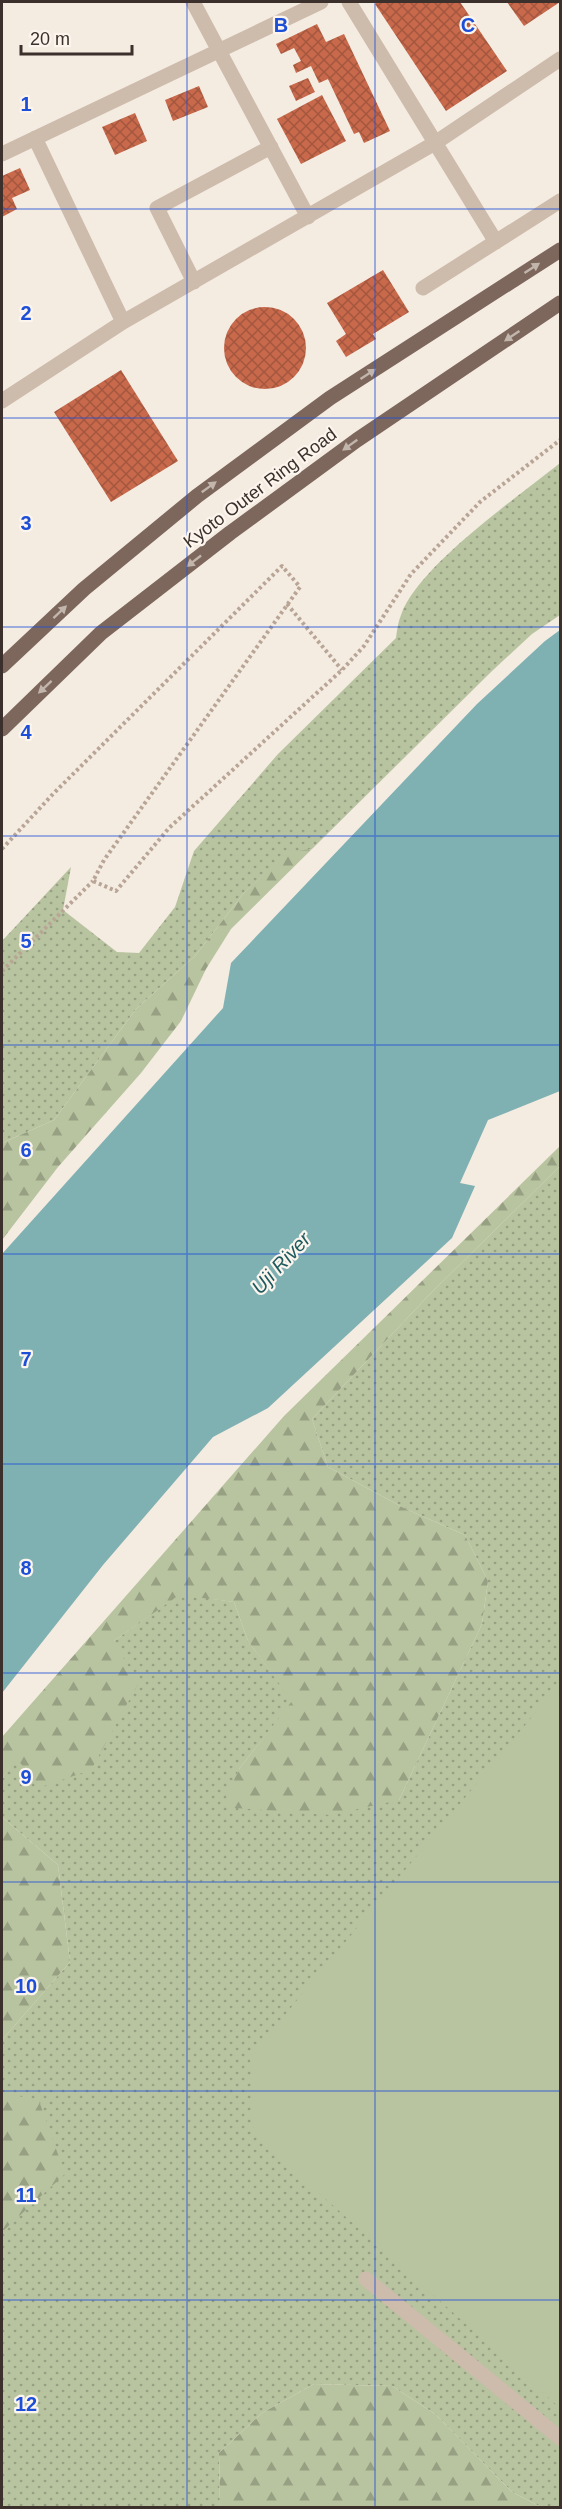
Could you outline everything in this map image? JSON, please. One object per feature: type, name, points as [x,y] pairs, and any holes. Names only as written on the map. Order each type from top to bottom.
[{"type":"main road","name":"Kyoto Outer Ring Road","points":[[2,666],[84,590],[197,496],[330,398],[561,250]]},
{"type":"main road","name":"Kyoto Outer Ring Road","points":[[2,729],[102,633],[230,533],[357,440],[561,303]]},
{"type":"lane","points":[[194,2],[308,217]]},
{"type":"lane","points":[[2,154],[321,2]]},
{"type":"lane","points":[[349,2],[496,242]]},
{"type":"lane","points":[[2,401],[123,322],[435,143],[561,59]]},
{"type":"lane","points":[[35,138],[123,322]]},
{"type":"lane","points":[[194,282],[157,208],[271,147]]},
{"type":"lane","points":[[423,288],[561,201]]},
{"type":"lane","points":[[366,2279],[561,2438]]},
{"type":"path","points":[[93,881],[116,891],[169,828],[342,670],[364,646],[411,574],[480,502],[561,440]]},
{"type":"path","points":[[2,849],[53,794],[282,566],[300,587],[104,860],[93,881],[2,971]]},
{"type":"path","points":[[287,604],[342,670]]},
{"type":"green space","points":[[560,463],[560,615],[532,634],[492,671],[312,849],[287,853],[243,894],[195,956],[136,1009],[54,1120],[2,1143],[2,941],[71,867],[63,910],[117,952],[139,953],[175,907],[194,851],[278,754],[396,638],[401,615],[411,596],[427,575],[471,533]]},
{"type":"green space","points":[[312,849],[231,929],[206,969],[181,1021],[141,1073],[58,1167],[2,1240],[2,1143],[54,1120],[136,1009],[195,956],[243,894],[287,852]]},
{"type":"green space","points":[[560,1146],[560,1166],[429,1295],[312,1419],[328,1467],[406,1509],[465,1535],[488,1581],[482,1624],[399,1800],[330,1815],[222,1807],[239,1769],[292,1701],[248,1641],[234,1602],[179,1595],[114,1641],[138,1684],[91,1770],[41,1787],[15,1757],[2,1780],[2,1737],[284,1416]]},
{"type":"green space","points":[[560,1166],[560,2507],[541,2507],[512,2492],[435,2414],[392,2386],[314,2384],[262,2413],[219,2453],[220,2507],[2,2507],[2,2040],[70,1962],[58,1865],[2,1817],[2,1780],[14,1757],[114,1641],[179,1594],[234,1602],[248,1641],[293,1701],[239,1769],[399,1800],[482,1624],[488,1581],[465,1535],[406,1509],[328,1467],[312,1419],[429,1295]]},
{"type":"green space","points":[[560,1683],[560,2408],[254,2135],[250,2057]]},
{"type":"green space","points":[[2,1817],[58,1865],[70,1962],[2,2040]]},
{"type":"green space","points":[[2,2092],[39,2101],[65,2174],[4,2230],[2,2230]]},
{"type":"green space","points":[[314,2384],[392,2386],[435,2414],[512,2492],[541,2507],[220,2507],[219,2453],[262,2413]]},
{"type":"water","name":"Uji River","points":[[560,630],[560,1091],[488,1120],[460,1183],[475,1186],[452,1238],[268,1408],[213,1437],[103,1565],[2,1693],[2,1254],[223,1008],[231,963],[477,704]]},
{"type":"building","points":[[378,2],[460,2],[507,71],[446,111],[375,4]]},
{"type":"building","points":[[507,2],[560,2],[524,26]]},
{"type":"building","points":[[317,24],[326,42],[344,34],[390,131],[364,143],[359,132],[354,134],[328,79],[319,83],[311,66],[296,73],[293,65],[301,61],[294,48],[281,54],[276,44]]},
{"type":"building","points":[[308,78],[315,92],[296,101],[289,86]]},
{"type":"building","points":[[199,86],[208,107],[173,121],[165,100]]},
{"type":"building","points":[[322,95],[346,141],[301,164],[277,119]]},
{"type":"building","points":[[135,113],[147,141],[115,155],[102,127]]},
{"type":"building","points":[[20,168],[30,190],[12,198],[17,209],[2,217],[2,176]]},
{"type":"building","points":[[383,270],[409,312],[373,334],[376,339],[346,357],[336,341],[346,334],[327,303]]},
{"type":"building","points":[[265,307],[281,310],[294,319],[303,332],[306,348],[303,364],[294,377],[281,386],[265,389],[249,386],[236,377],[227,364],[224,348],[227,332],[236,319],[249,310]]},
{"type":"building","points":[[121,370],[178,461],[111,502],[54,412]]}]
